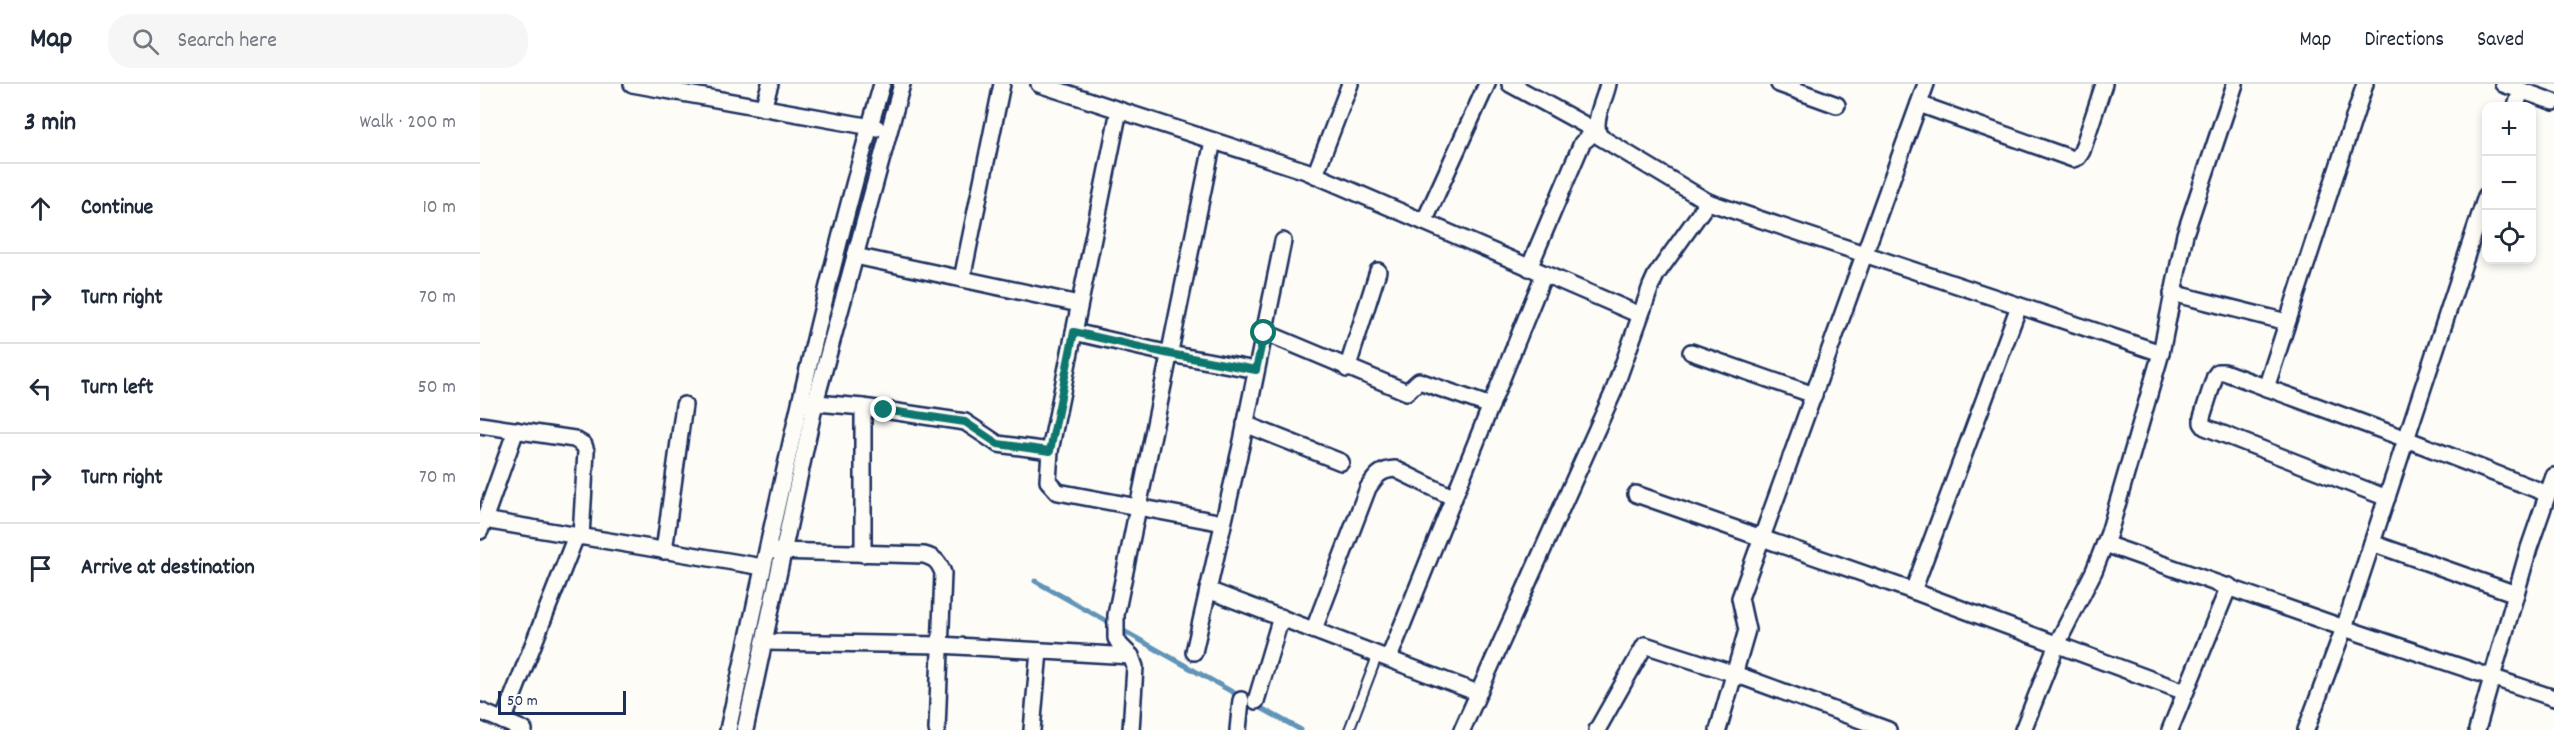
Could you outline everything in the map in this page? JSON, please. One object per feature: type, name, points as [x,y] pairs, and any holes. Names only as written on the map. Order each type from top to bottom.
[{"type":"street","points":[[632,84],[889,130]]},
{"type":"street","points":[[763,108],[770,84]]},
{"type":"street","points":[[728,730],[799,401],[835,254],[882,84]]},
{"type":"street","points":[[746,730],[815,403],[902,84]]},
{"type":"street","points":[[962,279],[1002,84]]},
{"type":"street","points":[[1039,84],[1315,175],[1640,315]]},
{"type":"street","points":[[1315,175],[1350,84]]},
{"type":"street","points":[[1424,222],[1487,84]]},
{"type":"street","points":[[1510,84],[1596,131],[1607,142],[1708,202],[2160,353]]},
{"type":"street","points":[[1529,268],[1582,143],[1596,131],[1608,84]]},
{"type":"street","points":[[1779,84],[1836,105]]},
{"type":"street","points":[[1718,730],[1747,630],[1740,598],[1764,538],[1926,84]]},
{"type":"street","points":[[1919,104],[2073,159],[2078,157],[2082,151],[2104,84]]},
{"type":"street","points":[[2023,730],[2057,644],[2094,571],[2104,544],[2160,353],[2192,208],[2235,84]]},
{"type":"street","points":[[2266,388],[2365,84]]},
{"type":"street","points":[[2503,84],[2554,102]]},
{"type":"street","points":[[2518,102],[2522,91]]},
{"type":"street","points":[[1119,110],[1047,474],[1052,488],[1058,492],[1223,523]]},
{"type":"street","points":[[1131,730],[1135,668],[1131,656],[1116,638],[1116,615],[1213,141]]},
{"type":"street","points":[[1462,730],[1613,393],[1656,275],[1708,202]]},
{"type":"street","points":[[2306,730],[2372,543],[2482,210]]},
{"type":"street","points":[[1194,652],[1283,241]]},
{"type":"street","points":[[855,256],[1079,304]]},
{"type":"street","points":[[1347,369],[1378,272]]},
{"type":"street","points":[[1384,656],[1454,498],[1544,274]]},
{"type":"street","points":[[2172,293],[2287,322]]},
{"type":"street","points":[[1913,591],[2019,306]]},
{"type":"street","points":[[1074,332],[1170,354],[1256,370]]},
{"type":"street","points":[[1264,333],[1407,392],[1415,382],[1419,381],[1491,406]]},
{"type":"street","points":[[1691,352],[1814,395]]},
{"type":"street","points":[[2387,498],[2205,428],[2202,423],[2215,376],[2218,372],[2266,388],[2548,494]]},
{"type":"street","points":[[799,401],[863,407],[965,422],[998,444],[1050,451]]},
{"type":"street","points":[[664,551],[684,405]]},
{"type":"street","points":[[863,407],[863,554]]},
{"type":"street","points":[[1245,424],[1341,462]]},
{"type":"street","points":[[480,425],[574,439],[584,445],[586,451],[578,536],[503,721]]},
{"type":"street","points":[[516,430],[482,526],[578,536],[763,567]]},
{"type":"street","points":[[1314,629],[1368,488],[1377,475],[1385,470],[1395,469],[1454,498]]},
{"type":"street","points":[[2477,730],[2516,594],[2554,476]]},
{"type":"street","points":[[1636,494],[1913,591],[2185,693]]},
{"type":"street","points":[[2372,543],[2516,594]]},
{"type":"street","points":[[2104,544],[2229,586],[2343,628],[2492,675],[2554,698]]},
{"type":"street","points":[[767,551],[924,555],[940,564],[943,573],[937,730]]},
{"type":"street","points":[[2170,730],[2229,586]]},
{"type":"street","points":[[1208,590],[1478,693]]},
{"type":"street","points":[[1238,730],[1281,617]]},
{"type":"street","points":[[764,642],[940,645],[1131,656]]},
{"type":"street","points":[[1597,730],[1645,645],[1735,674],[1888,730]]},
{"type":"street","points":[[1032,730],[1039,651]]},
{"type":"street","points":[[480,711],[524,730]]},
{"type":"lane","points":[[1349,730],[1384,656]]},
{"type":"waterway","points":[[1035,581],[1243,698]]},
{"type":"waterway","points":[[1254,704],[1301,730]]},
{"type":"route","points":[[884,410],[965,422],[973,425],[998,444],[1050,451],[1074,332],[1170,354],[1256,370],[1264,333]]}]
